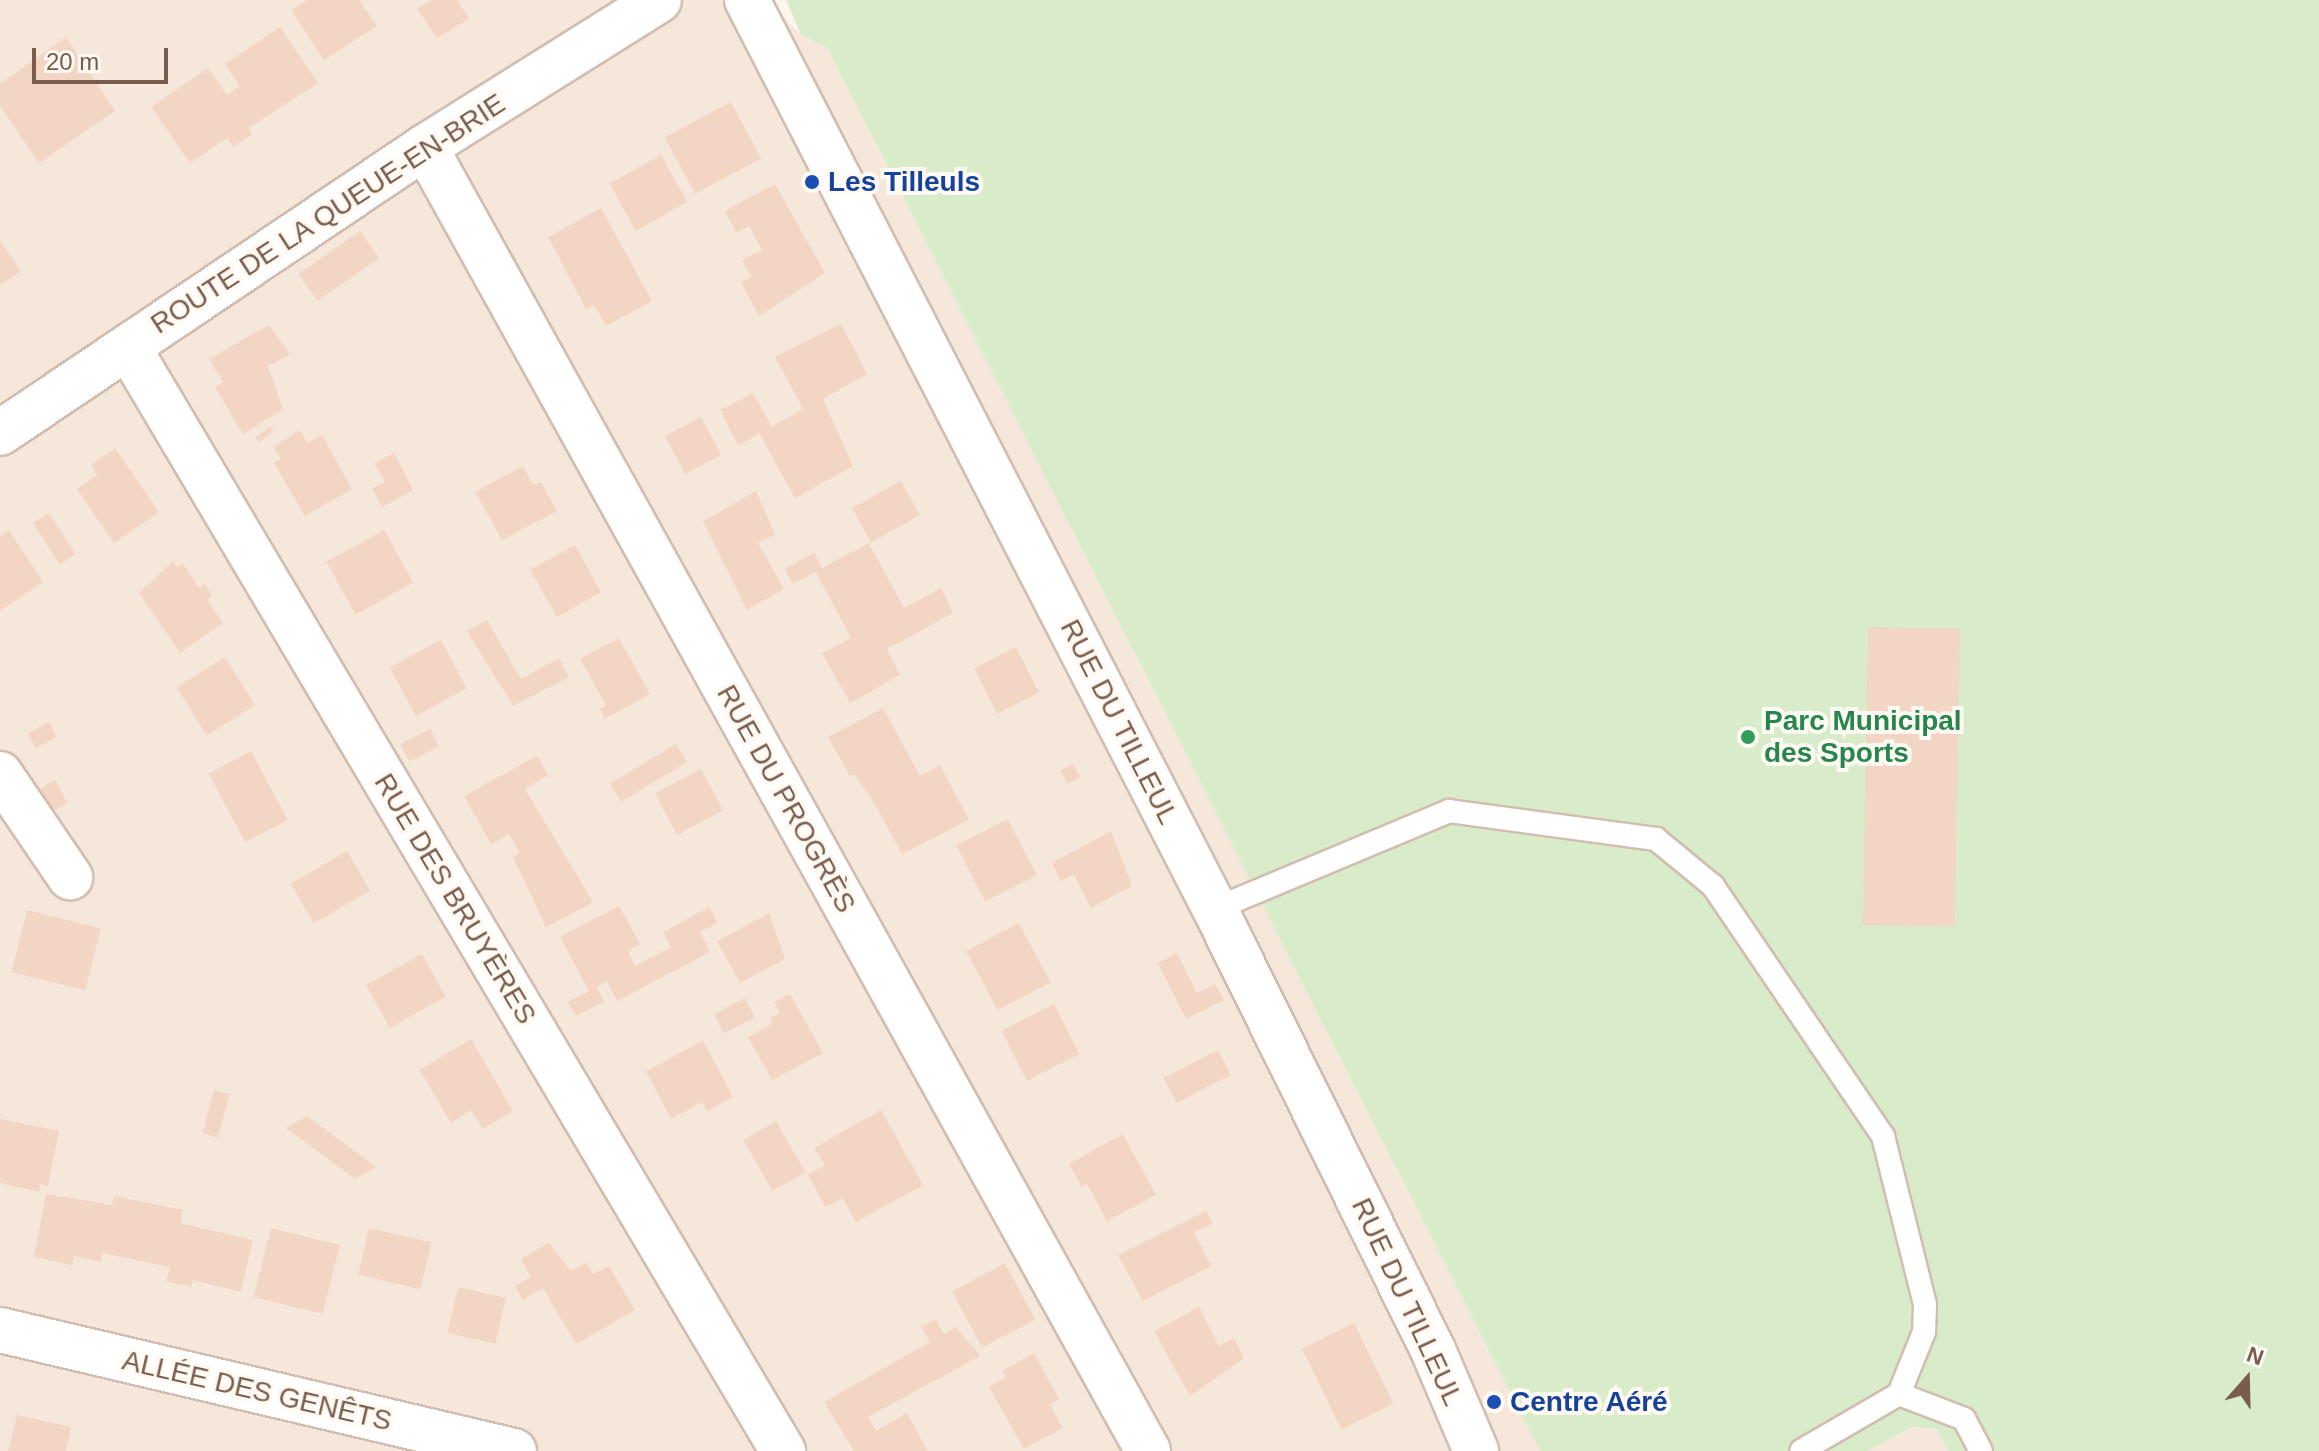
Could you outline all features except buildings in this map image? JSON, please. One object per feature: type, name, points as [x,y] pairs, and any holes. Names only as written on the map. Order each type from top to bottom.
[{"type":"street","name":"ROUTE DE LA QUEUE-EN-BRIE","points":[[0,433],[425,147],[659,0]]},
{"type":"street","name":"RUE DU TILLEUL","points":[[747,0],[1215,909],[1433,1350],[1476,1451]]},
{"type":"street","name":"RUE DU PROGRÈS","points":[[425,147],[1148,1451]]},
{"type":"street","name":"RUE DES BRUYÈRES","points":[[128,347],[783,1451]]},
{"type":"street","points":[[0,774],[70,877]]},
{"type":"street","name":"ALLÉE DES GENÊTS","points":[[0,1330],[514,1451]]},
{"type":"lane","points":[[1215,909],[1449,811],[1656,839],[1713,886],[1883,1136],[1925,1305],[1924,1332],[1899,1394],[1801,1451]]},
{"type":"lane","points":[[1899,1394],[1964,1419],[1981,1451]]},
{"type":"shaded area","points":[[0,0],[765,0],[801,35],[827,47],[1540,1451],[0,1451]]},
{"type":"shaded area","points":[[1912,1427],[1937,1429],[1948,1451],[1868,1451]]},
{"type":"green space","name":"Parc Municipal des Sports","points":[[786,0],[2319,0],[2319,1451],[1948,1451],[1937,1429],[1912,1427],[1868,1451],[1540,1451],[827,47],[801,35]]},
{"type":"place","name":"Les Tilleuls","points":[[812,182]]},
{"type":"place","name":"Parc Municipal des Sports","points":[[1748,737]]},
{"type":"place","name":"Centre Aéré","points":[[1494,1402]]}]
